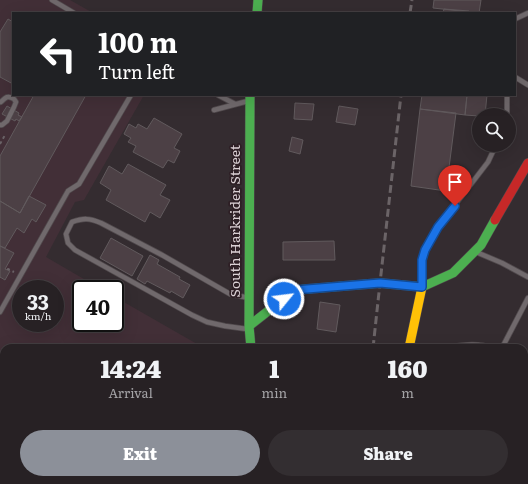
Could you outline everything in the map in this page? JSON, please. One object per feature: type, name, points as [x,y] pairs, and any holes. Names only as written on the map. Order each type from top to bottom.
[{"type":"street","points":[[257,12],[258,0]]},
{"type":"street","name":"South Harkrider Street","points":[[250,98],[250,344]]},
{"type":"street","points":[[249,328],[295,290],[380,283],[422,287],[453,273],[482,244],[528,163]]},
{"type":"street","points":[[410,344],[422,287]]},
{"type":"lane","points":[[52,0],[72,12]]},
{"type":"lane","points":[[516,19],[528,13]]},
{"type":"lane","points":[[516,78],[528,85]]},
{"type":"lane","points":[[0,103],[6,97],[10,96],[16,102],[6,121],[0,125]]},
{"type":"lane","points":[[0,312],[68,191],[79,184],[130,96]]},
{"type":"lane","points":[[220,96],[235,104]]},
{"type":"lane","points":[[507,96],[507,108]]},
{"type":"lane","points":[[214,110],[250,98]]},
{"type":"lane","points":[[422,287],[422,260],[425,250],[438,227],[488,162],[493,152]]},
{"type":"lane","points":[[249,298],[230,294],[162,255],[101,223],[90,219],[81,219],[72,222],[66,234],[68,243],[75,250],[192,315],[207,322],[225,326],[249,328]]},
{"type":"lane","points":[[475,251],[502,263],[528,278]]},
{"type":"lane","points":[[504,344],[528,298]]},
{"type":"path","points":[[0,144],[5,135]]},
{"type":"path","points":[[8,270],[15,273]]},
{"type":"shaded area","points":[[0,0],[70,0],[91,12],[12,12],[12,96],[143,96],[84,200],[75,202],[46,257],[86,280],[72,280],[72,332],[124,332],[124,302],[197,344],[0,344]]},
{"type":"building","points":[[434,0],[481,0],[479,12],[433,8]]},
{"type":"building","points":[[444,9],[469,11],[469,12],[443,12]]},
{"type":"building","points":[[8,19],[12,21],[12,83],[0,77],[0,32]]},
{"type":"building","points":[[33,96],[85,96],[20,213],[0,201],[0,156]]},
{"type":"building","points":[[422,96],[467,96],[465,115],[420,109]]},
{"type":"building","points":[[467,96],[487,96],[486,108],[472,108],[472,116],[465,115]]},
{"type":"building","points":[[295,103],[314,104],[312,120],[294,119]]},
{"type":"building","points":[[7,106],[19,113],[18,115],[22,117],[19,121],[16,119],[15,121],[2,114]]},
{"type":"building","points":[[339,106],[358,109],[355,125],[336,122]]},
{"type":"building","points":[[420,109],[456,113],[446,191],[411,186]]},
{"type":"building","points":[[154,118],[182,134],[174,148],[180,151],[174,163],[168,160],[163,168],[133,152],[136,146],[128,142],[131,138],[124,134],[129,124],[136,128],[138,124],[147,129]]},
{"type":"building","points":[[292,137],[303,140],[300,154],[289,151]]},
{"type":"building","points":[[128,164],[166,185],[160,195],[170,200],[160,218],[150,212],[145,222],[106,200],[111,190],[100,183],[109,166],[122,174]]},
{"type":"building","points":[[29,196],[46,205],[36,222],[32,219],[24,233],[17,228],[5,248],[0,246],[0,201],[20,213]]},
{"type":"building","points":[[111,238],[143,256],[132,276],[100,258]]},
{"type":"building","points":[[334,241],[335,260],[283,260],[283,242]]},
{"type":"building","points":[[0,246],[14,253],[5,269],[10,271],[5,280],[0,277]]},
{"type":"building","points":[[150,255],[159,260],[157,264],[180,277],[179,279],[190,285],[183,298],[171,291],[170,293],[147,281],[145,284],[137,279]]},
{"type":"building","points":[[320,302],[340,305],[336,332],[317,329]]},
{"type":"railway","points":[[410,12],[412,0]]},
{"type":"railway","points":[[373,344],[401,96]]},
{"type":"traffic: fast","points":[[257,12],[258,0]]},
{"type":"traffic: fast","points":[[250,96],[249,326],[251,344]]},
{"type":"traffic: fast","points":[[249,326],[295,290],[380,283],[422,287],[453,273],[481,245],[495,220]]},
{"type":"traffic: slow","points":[[410,344],[422,287]]},
{"type":"traffic: jam","points":[[495,220],[528,163]]},
{"type":"route","points":[[284,299],[295,290],[380,283],[422,287],[422,260],[425,250],[438,227],[455,206]]}]
